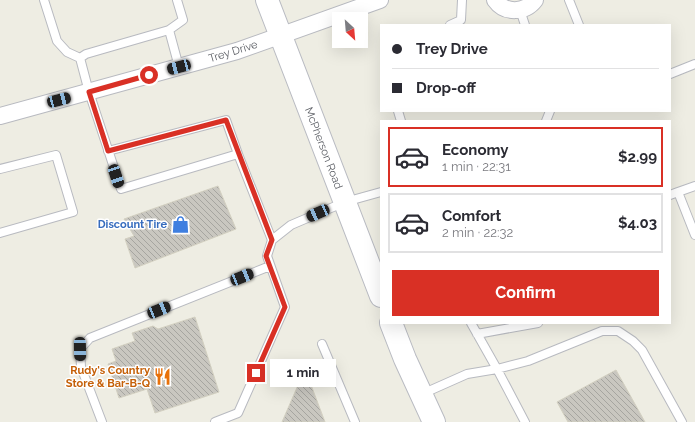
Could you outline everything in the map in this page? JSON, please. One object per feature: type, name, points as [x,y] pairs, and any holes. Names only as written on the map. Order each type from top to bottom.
[{"type":"main road","name":"McPherson Road","points":[[267,0],[380,293]]},
{"type":"main road","points":[[391,324],[405,359],[434,422]]},
{"type":"street","name":"Trey Drive","points":[[0,116],[237,51],[380,0]]},
{"type":"street","points":[[495,0],[504,8],[512,10],[522,18],[527,7],[535,0]]},
{"type":"lane","points":[[44,0],[57,41],[67,52],[80,58]]},
{"type":"lane","points":[[80,58],[86,54],[169,30],[184,20],[178,0]]},
{"type":"lane","points":[[452,24],[461,20],[462,0]]},
{"type":"lane","points":[[569,0],[579,24]]},
{"type":"lane","points":[[169,30],[179,67]]},
{"type":"lane","points":[[80,58],[89,92],[121,189],[238,154]]},
{"type":"lane","points":[[671,74],[695,64]]},
{"type":"lane","points":[[108,151],[226,120],[272,240]]},
{"type":"lane","points":[[0,169],[56,155],[73,212],[0,233]]},
{"type":"lane","points":[[671,195],[695,186]]},
{"type":"lane","points":[[215,422],[238,413],[285,307],[266,256],[272,240],[291,225],[345,202],[380,192]]},
{"type":"lane","points":[[678,192],[695,235]]},
{"type":"lane","points":[[102,422],[81,367],[80,349],[90,338],[270,266]]},
{"type":"lane","points":[[472,324],[525,422]]},
{"type":"lane","points":[[478,334],[533,324]]},
{"type":"lane","points":[[421,394],[467,374],[497,369],[528,361],[602,331],[618,331],[633,341],[642,350],[682,422]]},
{"type":"lane","points":[[322,344],[355,422]]},
{"type":"building","name":"Discount Tire","points":[[218,186],[236,229],[135,268],[125,239],[134,236],[124,219]]},
{"type":"building","name":"Rudy's Country Store & Bar-B-Q","points":[[195,317],[219,392],[155,413],[147,389],[119,398],[108,364],[116,361],[112,349],[135,341],[132,333],[153,326],[158,329]]},
{"type":"building","points":[[305,369],[325,422],[282,422]]},
{"type":"building","points":[[616,370],[645,422],[568,422],[557,402]]},
{"type":"place","name":"Discount Tire","points":[[180,224]]},
{"type":"place","name":"Rudy's Country Store & Bar-B-Q","points":[[163,376]]},
{"type":"route","points":[[149,75],[89,92],[108,151],[226,120],[272,240],[266,256],[285,307],[256,373]]}]
